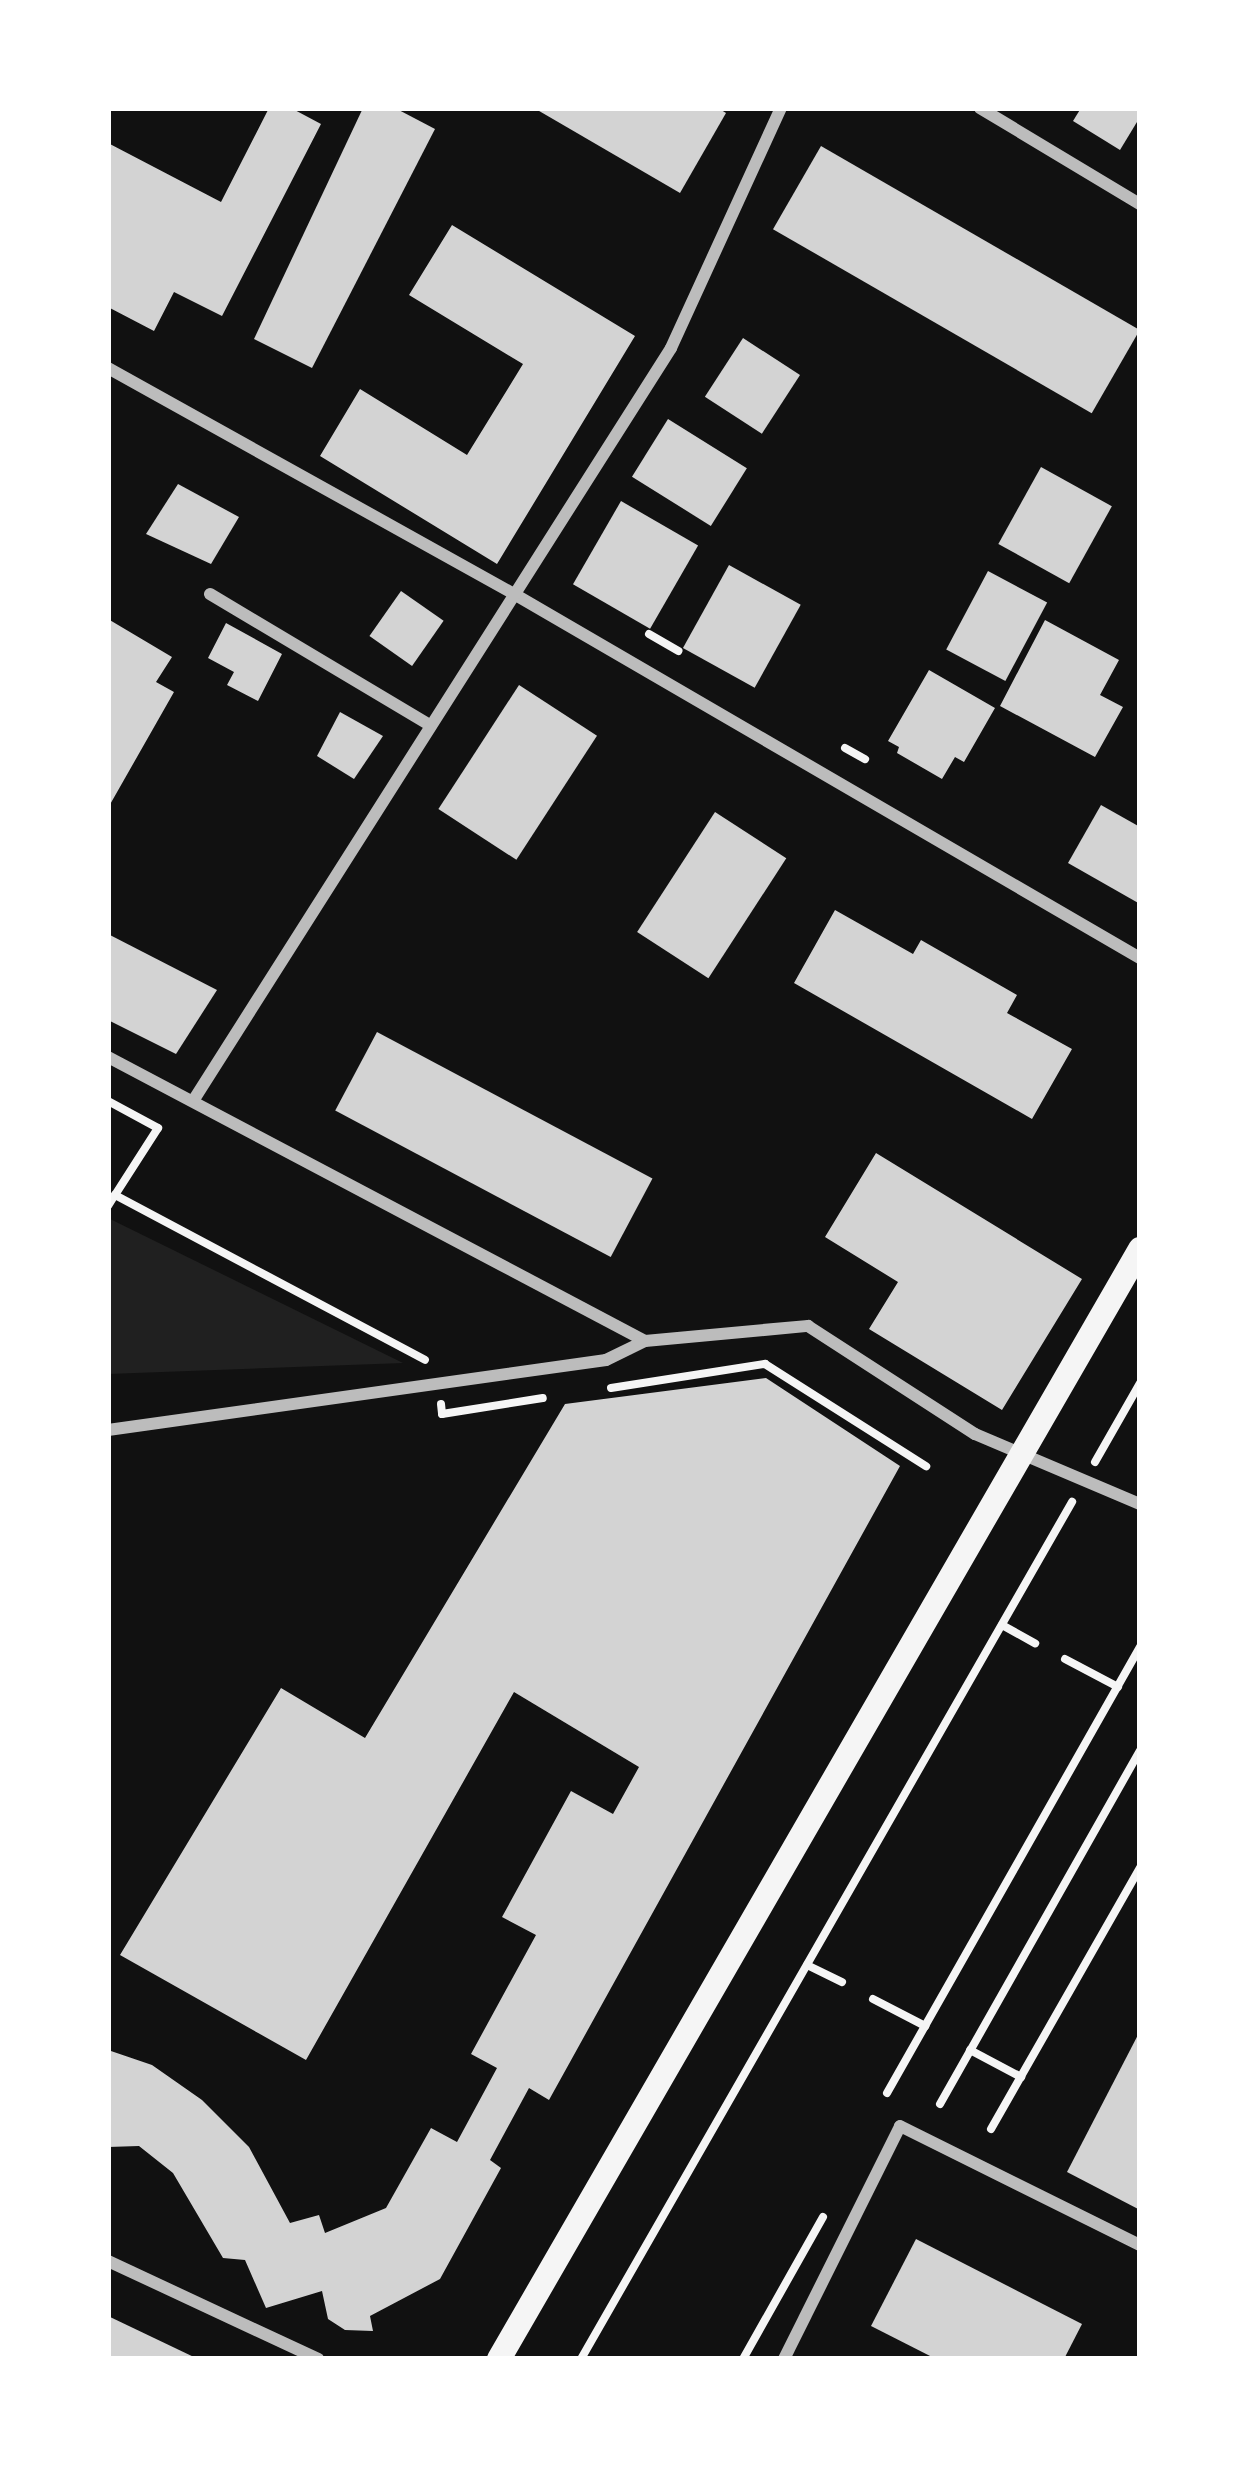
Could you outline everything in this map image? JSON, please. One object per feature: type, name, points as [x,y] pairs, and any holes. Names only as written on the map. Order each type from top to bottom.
[{"type":"main road","points":[[499,2359],[1140,1249]]},
{"type":"street","points":[[193,1100],[670,348],[781,108]]},
{"type":"street","points":[[980,108],[1140,204]]},
{"type":"street","points":[[108,368],[514,594],[1140,958]]},
{"type":"street","points":[[210,594],[431,726]]},
{"type":"street","points":[[108,1057],[645,1341]]},
{"type":"street","points":[[108,1430],[606,1360],[645,1341],[808,1326],[975,1434],[1140,1504]]},
{"type":"street","points":[[784,2359],[900,2126],[1140,2245]]},
{"type":"street","points":[[108,2261],[319,2359]]},
{"type":"path","points":[[649,634],[678,651]]},
{"type":"path","points":[[845,748],[865,759]]},
{"type":"path","points":[[108,1101],[158,1128],[108,1206]]},
{"type":"path","points":[[115,1195],[436,1366]]},
{"type":"path","points":[[604,1389],[765,1364],[926,1466]]},
{"type":"path","points":[[1103,1448],[1140,1383]]},
{"type":"path","points":[[442,1414],[557,1396]]},
{"type":"path","points":[[580,2359],[1075,1497]]},
{"type":"path","points":[[1003,1625],[1035,1643]]},
{"type":"path","points":[[887,2093],[1140,1647]]},
{"type":"path","points":[[1065,1659],[1118,1687]]},
{"type":"path","points":[[940,2104],[1140,1751]]},
{"type":"path","points":[[991,2129],[1140,1868]]},
{"type":"path","points":[[807,1965],[842,1982]]},
{"type":"path","points":[[873,1999],[925,2026]]},
{"type":"path","points":[[970,2050],[1021,2077]]},
{"type":"path","points":[[743,2359],[831,2201]]},
{"type":"shaded area","points":[[108,1218],[403,1363],[108,1374]]},
{"type":"building","points":[[269,108],[291,108],[321,124],[222,316],[174,292],[154,331],[108,307],[108,143],[221,202]]},
{"type":"building","points":[[363,108],[395,108],[435,129],[312,368],[254,339]]},
{"type":"building","points":[[534,108],[718,108],[726,113],[680,193]]},
{"type":"building","points":[[1081,108],[1140,108],[1140,117],[1120,150],[1073,121]]},
{"type":"building","points":[[821,146],[1140,330],[1092,413],[773,229]]},
{"type":"building","points":[[452,225],[635,336],[497,564],[320,456],[360,389],[467,455],[523,364],[409,295]]},
{"type":"building","points":[[743,338],[800,375],[762,434],[705,397]]},
{"type":"building","points":[[668,419],[747,468],[711,526],[632,477]]},
{"type":"building","points":[[1041,467],[1112,506],[1069,583],[998,544]]},
{"type":"building","points":[[178,484],[239,517],[211,564],[146,534]]},
{"type":"building","points":[[621,501],[698,546],[650,629],[573,584]]},
{"type":"building","points":[[729,565],[801,605],[755,688],[683,648]]},
{"type":"building","points":[[988,571],[1047,602],[1005,681],[946,650]]},
{"type":"building","points":[[401,591],[444,621],[412,666],[369,636]]},
{"type":"building","points":[[108,619],[172,657],[156,682],[174,692],[108,808]]},
{"type":"building","points":[[1045,620],[1119,660],[1100,695],[1123,707],[1095,757],[1000,706]]},
{"type":"building","points":[[226,623],[282,654],[258,701],[227,685],[234,672],[208,658]]},
{"type":"building","points":[[929,670],[995,708],[964,762],[955,757],[942,779],[897,753],[899,747],[888,741]]},
{"type":"building","points":[[519,685],[597,736],[516,860],[438,809]]},
{"type":"building","points":[[340,712],[383,736],[354,779],[317,756]]},
{"type":"building","points":[[1101,805],[1140,827],[1140,904],[1068,863]]},
{"type":"building","points":[[715,812],[786,858],[708,978],[637,932]]},
{"type":"building","points":[[835,910],[913,954],[921,940],[1017,995],[1007,1013],[1072,1049],[1032,1119],[794,983]]},
{"type":"building","points":[[108,934],[217,990],[176,1054],[108,1020]]},
{"type":"building","points":[[377,1032],[652,1178],[611,1257],[335,1111]]},
{"type":"building","points":[[876,1153],[1082,1279],[1002,1410],[869,1329],[898,1282],[825,1237]]},
{"type":"building","points":[[766,1378],[900,1466],[549,2100],[529,2088],[490,2160],[501,2168],[440,2279],[370,2316],[373,2331],[345,2330],[328,2319],[322,2291],[266,2308],[245,2260],[223,2258],[173,2173],[139,2146],[108,2147],[108,2050],[152,2065],[202,2100],[249,2147],[290,2223],[319,2215],[325,2233],[386,2208],[431,2128],[457,2142],[497,2068],[471,2054],[536,1935],[502,1917],[571,1791],[613,1814],[639,1767],[514,1692],[306,2060],[120,1955],[281,1688],[365,1738],[565,1404]]},
{"type":"building","points":[[1140,2031],[1140,2210],[1067,2172]]},
{"type":"building","points":[[916,2239],[1082,2324],[1064,2359],[936,2359],[871,2326]]},
{"type":"building","points":[[108,2316],[198,2359],[108,2359]]}]
